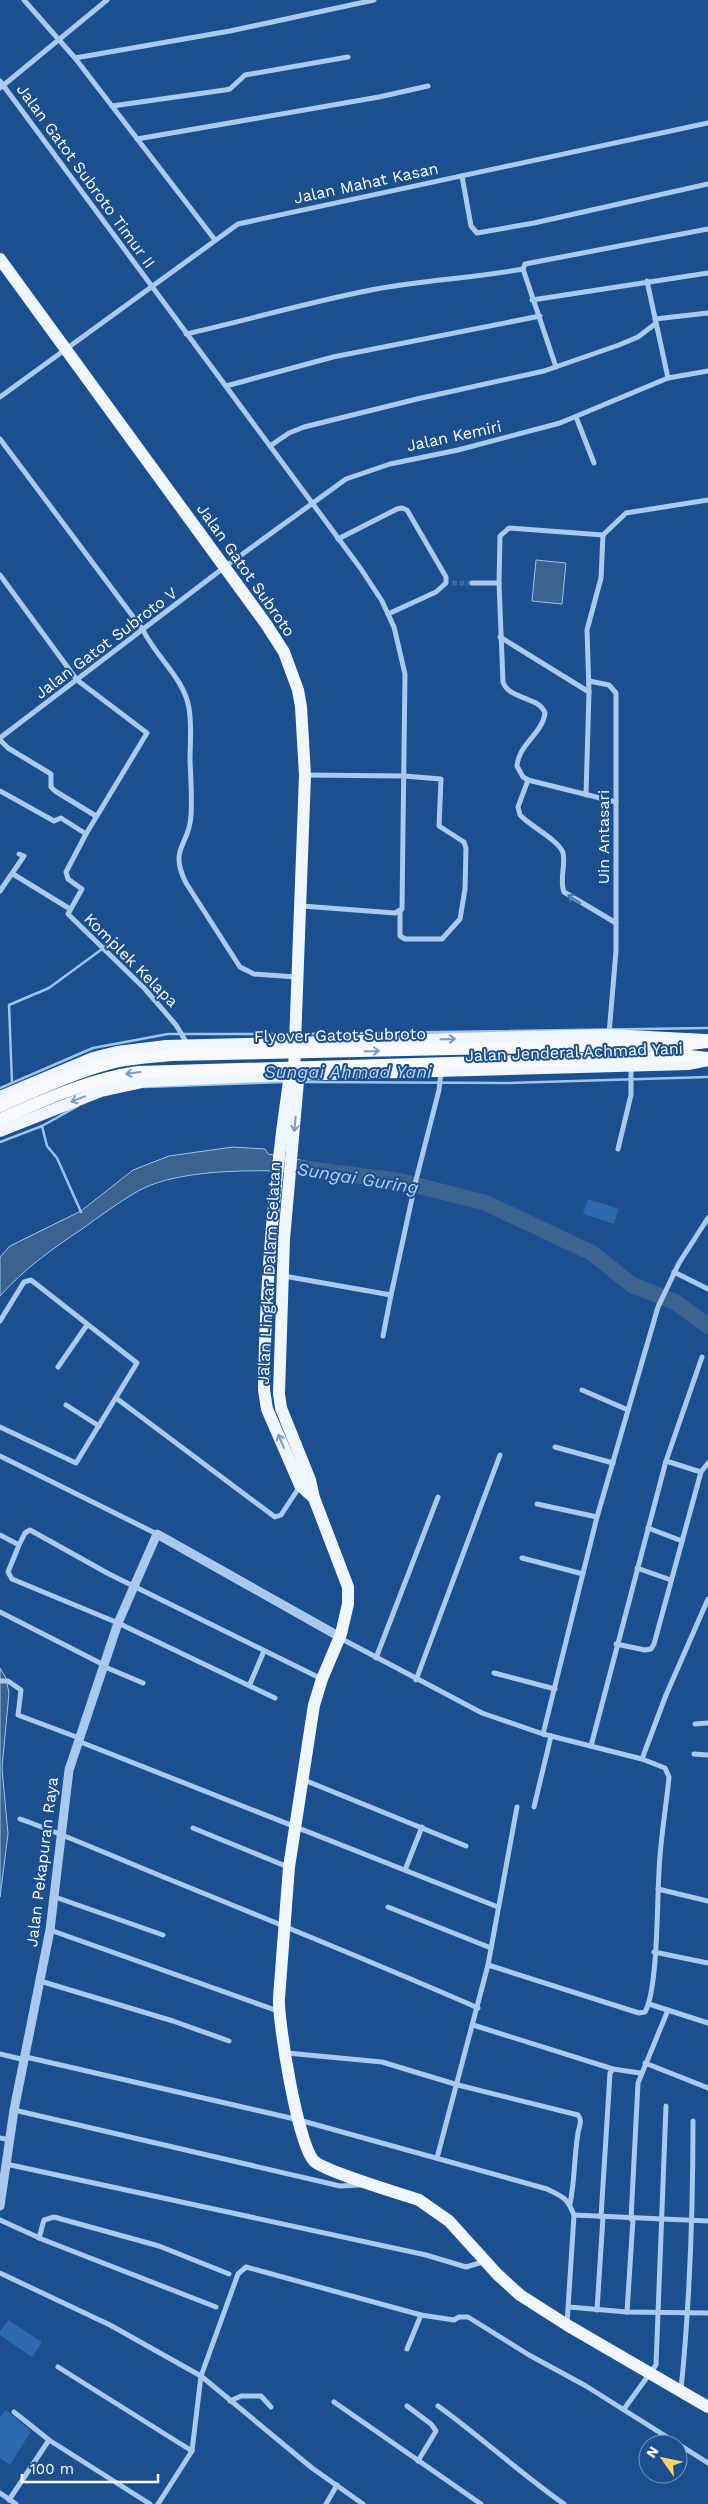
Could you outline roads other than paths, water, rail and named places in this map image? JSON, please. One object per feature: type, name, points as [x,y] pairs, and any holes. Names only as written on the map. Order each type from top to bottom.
[{"type":"highway","name":"Jalan Jenderal Achmad Yani","points":[[689,1050],[708,1041]]},
{"type":"highway","name":"Jalan Jenderal Achmad Yani","points":[[689,1050],[708,1059]]},
{"type":"highway","name":"Flyover Gatot Subroto","points":[[0,1106],[66,1078],[115,1062],[172,1055],[689,1050]]},
{"type":"highway","name":"Flyover Gatot Subroto","points":[[0,1120],[77,1087],[119,1075],[138,1072],[689,1050]]},
{"type":"main road","name":"Jalan Gatot Subroto","points":[[0,259],[226,566],[279,645],[292,674],[301,707],[305,775],[295,1037]]},
{"type":"main road","name":"Jalan Jenderal Achmad Yani","points":[[0,1097],[93,1058],[117,1052],[186,1042],[227,1045],[295,1037],[358,1041],[609,1033],[689,1037],[708,1041]]},
{"type":"main road","name":"Jalan Lingkar Dalam Selatan","points":[[295,1037],[283,1174],[271,1239],[264,1390],[267,1410],[305,1483]]},
{"type":"main road","points":[[358,1041],[338,1051],[336,1059],[337,1064],[359,1075]]},
{"type":"main road","points":[[224,1078],[254,1068],[259,1059],[256,1053],[251,1050],[227,1045]]},
{"type":"main road","name":"Jalan Jenderal Achmad Yani","points":[[0,1131],[102,1091],[147,1082],[224,1078],[292,1083],[359,1075],[441,1076],[689,1064],[708,1059]]},
{"type":"main road","name":"Jalan Lingkar Dalam Selatan","points":[[283,1174],[283,1276],[278,1394],[305,1483]]},
{"type":"main road","points":[[305,1483],[314,1498],[348,1587],[348,1604],[340,1637],[322,1679],[314,1705],[304,1780],[288,1867],[279,2011],[299,2120],[309,2154],[314,2161],[322,2166],[419,2200],[431,2207],[450,2221],[512,2289],[567,2325],[708,2407]]},
{"type":"street","points":[[24,0],[74,58],[215,240]]},
{"type":"street","points":[[1,85],[107,0]]},
{"type":"street","points":[[74,58],[221,33],[374,0]]},
{"type":"street","points":[[112,106],[225,90],[245,75],[348,57]]},
{"type":"street","name":"Jalan Gatot Subroto Timur II","points":[[1,85],[361,569],[388,614],[398,640],[405,674],[404,776],[403,904],[400,911],[402,939],[442,939],[460,919],[465,889],[466,845],[439,826],[441,779],[404,776]]},
{"type":"street","points":[[138,140],[379,97],[428,86]]},
{"type":"street","name":"Jalan Mahat Kasan","points":[[0,397],[238,224],[708,124]]},
{"type":"street","points":[[462,176],[471,226],[477,233],[534,223],[708,184]]},
{"type":"street","points":[[556,367],[540,316],[532,300],[523,269],[526,264],[708,230]]},
{"type":"street","points":[[186,334],[360,292],[523,269]]},
{"type":"street","points":[[532,300],[708,273]]},
{"type":"street","points":[[647,281],[668,378]]},
{"type":"street","points":[[270,446],[289,433],[304,427],[556,367],[638,336],[655,321],[708,313]]},
{"type":"street","points":[[226,386],[334,357],[540,316]]},
{"type":"street","name":"Jalan Kemiri","points":[[226,566],[336,485],[360,473],[417,457],[510,437],[576,416],[668,378],[708,371]]},
{"type":"street","points":[[576,416],[594,463]]},
{"type":"street","points":[[0,439],[142,630],[150,645],[180,683],[190,714],[191,816],[178,852],[181,873],[240,967],[254,974],[297,977]]},
{"type":"street","points":[[586,795],[589,681],[587,630],[601,578],[603,535],[626,513],[708,500]]},
{"type":"street","points":[[338,539],[397,509],[405,508],[446,576],[446,583]]},
{"type":"street","points":[[603,535],[509,528],[500,536],[500,638],[505,688],[544,710],[542,721],[522,750],[518,761],[520,773],[528,780],[616,802]]},
{"type":"street","name":"Jalan Gatot Subroto V","points":[[0,739],[226,566]]},
{"type":"street","points":[[0,575],[76,680],[146,733],[86,834],[61,818],[54,821],[0,791]]},
{"type":"street","points":[[388,614],[436,592],[446,583],[452,583]]},
{"type":"street","points":[[472,583],[499,583]]},
{"type":"street","points":[[500,638],[588,692]]},
{"type":"street","name":"Uin Antasari","points":[[589,681],[609,685],[616,693],[616,951],[609,1013],[609,1033]]},
{"type":"street","points":[[0,739],[8,748],[51,774],[51,787],[55,791],[96,816]]},
{"type":"street","points":[[305,775],[404,776]]},
{"type":"street","points":[[528,780],[518,807],[520,815],[561,848],[564,858],[561,884],[564,892],[616,923]]},
{"type":"street","name":"Komplek Kelapa","points":[[86,834],[66,872],[68,879],[82,889],[70,909],[70,916],[145,989],[179,1030],[186,1042]]},
{"type":"street","points":[[0,891],[24,856],[20,854]]},
{"type":"street","points":[[13,874],[70,909]]},
{"type":"street","points":[[299,906],[400,911]]},
{"type":"street","points":[[618,1149],[631,1095],[631,1066]]},
{"type":"street","points":[[383,1336],[412,1197],[441,1076]]},
{"type":"street","points":[[543,1734],[556,1689],[597,1517],[658,1307],[674,1272],[708,1218]]},
{"type":"street","points":[[674,1272],[708,1289]]},
{"type":"street","points":[[283,1276],[391,1295]]},
{"type":"street","points":[[0,1321],[28,1280],[137,1362],[135,1370],[74,1464],[0,1427]]},
{"type":"street","points":[[58,1367],[87,1325]]},
{"type":"street","points":[[591,1746],[616,1644],[666,1461],[702,1357]]},
{"type":"street","points":[[582,1390],[628,1410]]},
{"type":"street","points":[[116,1398],[275,1517],[281,1515],[305,1483]]},
{"type":"street","points":[[66,1405],[99,1426]]},
{"type":"street","points":[[555,1447],[613,1463]]},
{"type":"street","points":[[416,1680],[500,1455]]},
{"type":"street","points":[[0,1456],[157,1534],[376,1658],[482,1714],[543,1734],[642,1759],[666,1768],[669,1777],[654,1952],[649,2004],[645,2012],[639,2013],[488,1965]]},
{"type":"street","points":[[666,1461],[702,1472]]},
{"type":"street","points":[[616,1644],[645,1650],[651,1648],[702,1472],[708,1463]]},
{"type":"street","points":[[376,1658],[438,1497]]},
{"type":"street","points":[[537,1504],[597,1517]]},
{"type":"street","points":[[648,1528],[682,1540]]},
{"type":"street","points":[[275,1698],[250,1684],[118,1623],[12,1579],[8,1572],[26,1533],[30,1530],[85,1561],[322,1679]]},
{"type":"street","name":"Jalan Pekapuran Raya","points":[[0,2206],[14,2110],[50,1930],[62,1834],[64,1794],[69,1770],[118,1623],[157,1534]]},
{"type":"street","points":[[0,1535],[19,1545]]},
{"type":"street","points":[[522,1558],[583,1574]]},
{"type":"street","points":[[637,1568],[672,1580]]},
{"type":"street","points":[[642,1759],[666,1695],[708,1599]]},
{"type":"street","points":[[0,1612],[105,1666],[143,1683]]},
{"type":"street","points":[[250,1684],[264,1651]]},
{"type":"street","points":[[494,1673],[556,1689]]},
{"type":"street","points":[[0,1681],[8,1681],[22,1691],[18,1715],[498,1907]]},
{"type":"street","points":[[696,1724],[708,1723]]},
{"type":"street","points":[[534,1807],[551,1736]]},
{"type":"street","points":[[694,1754],[708,1755]]},
{"type":"street","points":[[304,1780],[466,1846]]},
{"type":"street","points":[[437,2158],[458,2085],[488,1965],[517,1807]]},
{"type":"street","points":[[20,1819],[62,1834],[137,1866],[285,1924],[478,2008]]},
{"type":"street","points":[[404,1870],[422,1827]]},
{"type":"street","points":[[193,1828],[288,1867]]},
{"type":"street","points":[[658,1889],[708,1902]]},
{"type":"street","points":[[55,1897],[163,1935]]},
{"type":"street","points":[[388,1907],[491,1948]]},
{"type":"street","points":[[50,1930],[279,2011]]},
{"type":"street","points":[[654,1952],[708,1963]]},
{"type":"street","points":[[40,1982],[173,2021],[229,2041]]},
{"type":"street","points":[[649,2004],[708,2024]]},
{"type":"street","points":[[627,2312],[635,2115],[640,2073],[668,2010]]},
{"type":"street","points":[[473,2025],[559,2050],[613,2069],[640,2073]]},
{"type":"street","points":[[286,2053],[382,2062],[458,2085],[571,2112],[580,2116],[581,2122],[574,2157],[574,2177],[570,2204]]},
{"type":"street","points":[[0,2054],[299,2120],[547,2189],[562,2196],[570,2204],[574,2215],[567,2325]]},
{"type":"street","points":[[645,2063],[708,2088]]},
{"type":"street","points":[[597,2310],[610,2074],[613,2069]]},
{"type":"street","points":[[624,2409],[648,2373],[656,2366],[666,2106]]},
{"type":"street","points":[[14,2110],[340,2186],[369,2183]]},
{"type":"street","points":[[681,2390],[689,2312],[693,2221],[693,2121]]},
{"type":"street","points":[[0,2138],[10,2140]]},
{"type":"street","points":[[6,2164],[426,2255],[466,2267],[486,2261]]},
{"type":"street","points":[[574,2215],[708,2221]]},
{"type":"street","points":[[38,2238],[44,2220],[54,2217],[159,2246],[228,2274]]},
{"type":"street","points":[[0,2220],[38,2238],[216,2307]]},
{"type":"street","points":[[158,2504],[192,2451],[201,2376],[240,2271],[246,2267],[421,2315],[454,2320],[459,2317],[468,2317],[624,2409],[708,2463]]},
{"type":"street","points":[[0,2273],[110,2325],[201,2376],[312,2468],[363,2504]]},
{"type":"street","points":[[569,2307],[627,2312],[708,2313]]},
{"type":"street","points":[[407,2349],[421,2315]]},
{"type":"street","points":[[58,2368],[192,2451]]},
{"type":"street","points":[[230,2401],[242,2396],[261,2396],[271,2407]]},
{"type":"street","points":[[334,2402],[481,2504]]},
{"type":"street","points":[[407,2406],[436,2431],[418,2461]]},
{"type":"street","points":[[438,2406],[480,2436],[527,2478],[564,2504]]},
{"type":"street","points":[[14,2412],[49,2440],[150,2504]]},
{"type":"street","points":[[9,2500],[49,2440]]},
{"type":"street","points":[[326,2504],[337,2485]]},
{"type":"street","points":[[0,2493],[16,2504]]},
{"type":"waterway","points":[[12,1083],[9,1005],[49,988],[117,938]]},
{"type":"waterway","name":"Sungai Ahmad Yani","points":[[300,1034],[708,1028]]},
{"type":"waterway","name":"Sungai Ahmad Yani","points":[[0,1088],[93,1048],[168,1034],[292,1034]]},
{"type":"waterway","name":"Sungai Ahmad Yani","points":[[302,1082],[507,1083],[708,1077]]},
{"type":"waterway","name":"Sungai Ahmad Yani","points":[[145,1087],[284,1082]]},
{"type":"waterway","name":"Sungai Ahmad Yani","points":[[0,1142],[42,1126],[78,1106]]},
{"type":"waterway","points":[[42,1126],[47,1146],[57,1158],[81,1212]]},
{"type":"waterway","name":"Sungai Guring","points":[[300,1168],[400,1181],[486,1203],[592,1253],[632,1285],[675,1302],[708,1326]]},
{"type":"tunnel","points":[[452,583],[472,583]]}]
